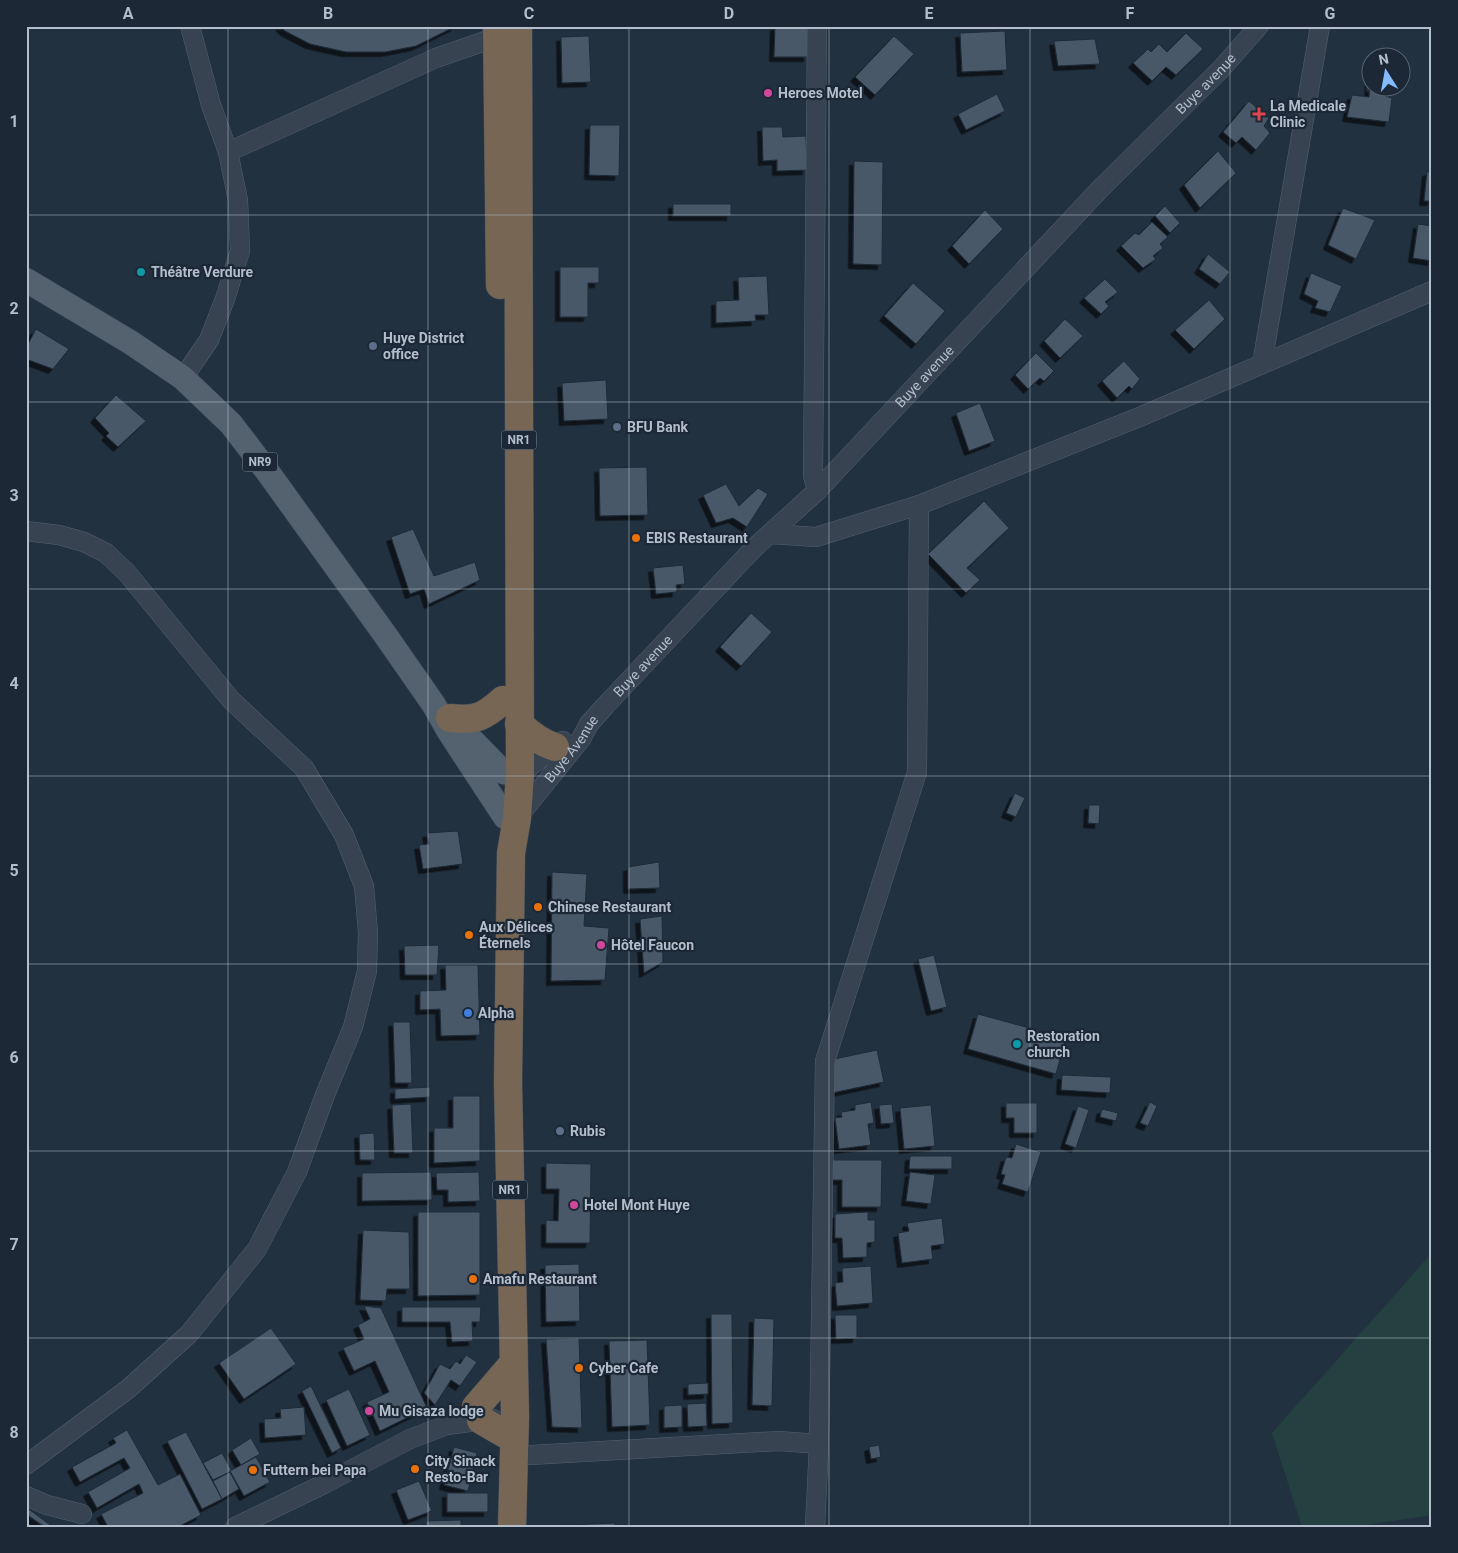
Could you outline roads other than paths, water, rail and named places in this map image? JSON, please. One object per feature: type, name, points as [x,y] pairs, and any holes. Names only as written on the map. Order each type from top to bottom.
[{"type":"highway","name":"NR1","points":[[508,31],[511,618],[519,724],[512,773],[510,853],[508,1083],[514,1428],[512,1527]]},
{"type":"highway","name":"NR1","points":[[511,618],[504,700],[512,773]]},
{"type":"highway","points":[[442,712],[467,720],[479,718],[491,712],[504,700]]},
{"type":"highway","points":[[519,724],[546,745],[555,747]]},
{"type":"highway","points":[[513,1364],[478,1414],[514,1428]]},
{"type":"main road","name":"NR9","points":[[26,280],[130,342],[183,378],[231,424],[442,712],[512,773]]},
{"type":"main road","name":"NR9","points":[[442,712],[448,730],[511,817]]},
{"type":"street","points":[[183,378],[209,340],[225,299],[240,251],[238,200],[228,152],[211,105],[190,26]]},
{"type":"street","points":[[817,26],[813,475],[817,491]]},
{"type":"street","name":"Buye avenue","points":[[589,724],[740,563],[817,491],[1100,189],[1221,69],[1259,26]]},
{"type":"street","points":[[1262,364],[1320,26]]},
{"type":"street","points":[[228,152],[436,58],[508,31]]},
{"type":"street","points":[[770,534],[816,537],[919,505],[1142,416],[1432,290]]},
{"type":"street","points":[[815,1527],[819,1444],[825,1061],[917,772],[919,505]]},
{"type":"street","points":[[26,531],[59,535],[84,542],[106,552],[127,573],[231,700],[304,768],[344,835],[364,886],[368,932],[366,971],[353,1027],[325,1095],[297,1172],[257,1249],[189,1334],[128,1389],[26,1465]]},
{"type":"street","name":"Buye Avenue","points":[[512,773],[589,724]]},
{"type":"street","name":"Buye Avenue","points":[[511,817],[581,738],[589,724]]},
{"type":"street","points":[[235,1527],[324,1484],[410,1439],[478,1414],[514,1428],[819,1444]]},
{"type":"street","points":[[26,1496],[47,1505],[82,1514]]},
{"type":"place","name":"Heroes Motel","points":[[768,93]]},
{"type":"place","name":"La Medicale Clinic","points":[[1259,114]]},
{"type":"place","name":"Théâtre Verdure","points":[[141,272]]},
{"type":"place","name":"Huye District office","points":[[373,346]]},
{"type":"place","name":"BFU Bank","points":[[617,427]]},
{"type":"place","name":"EBIS Restaurant","points":[[636,538]]},
{"type":"place","name":"Chinese Restaurant","points":[[538,907]]},
{"type":"place","name":"Aux Délices Éternels","points":[[469,935]]},
{"type":"place","name":"Hôtel Faucon","points":[[601,945]]},
{"type":"place","name":"Alpha","points":[[468,1013]]},
{"type":"place","name":"Restoration church","points":[[1017,1044]]},
{"type":"place","name":"Rubis","points":[[560,1131]]},
{"type":"place","name":"Hotel Mont Huye","points":[[574,1205]]},
{"type":"place","name":"Amafu Restaurant","points":[[473,1279]]},
{"type":"place","name":"Cyber Cafe","points":[[579,1368]]},
{"type":"place","name":"Mu Gisaza lodge","points":[[369,1411]]},
{"type":"place","name":"City Sinack Resto-Bar","points":[[415,1469]]},
{"type":"place","name":"Futtern bei Papa","points":[[253,1470]]}]
